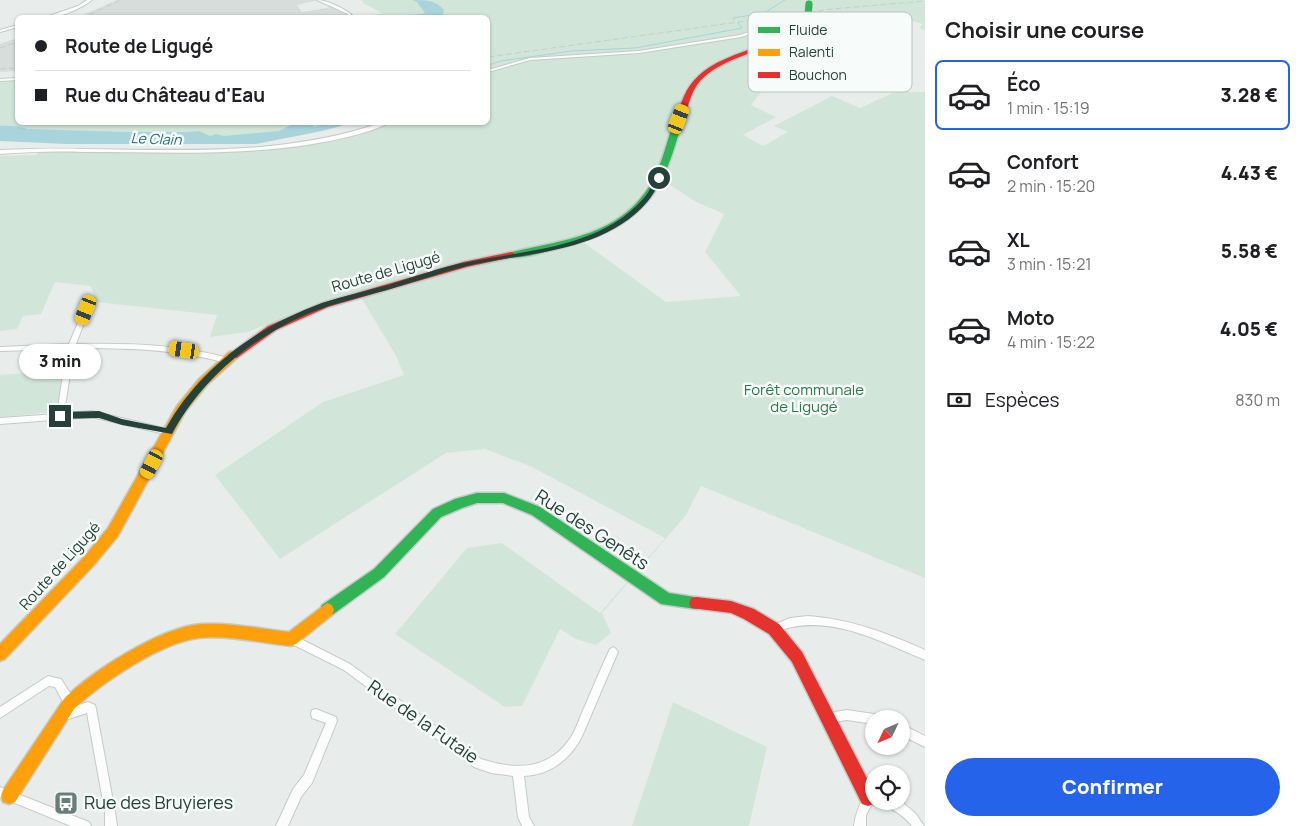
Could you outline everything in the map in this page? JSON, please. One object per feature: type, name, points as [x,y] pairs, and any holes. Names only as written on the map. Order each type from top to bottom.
[{"type":"street","points":[[55,15],[79,7],[90,0]]},
{"type":"street","points":[[319,0],[350,15]]},
{"type":"street","points":[[0,31],[15,27]]},
{"type":"street","points":[[490,70],[530,59],[639,52],[748,34]]},
{"type":"street","name":"Route de Ligugé","points":[[1,653],[89,561],[112,532],[134,497],[181,409],[226,360],[272,328],[325,305],[466,264],[569,244],[588,238],[614,225],[633,212],[647,198],[659,178],[687,97],[693,86],[700,78],[718,66],[748,53]]},
{"type":"street","points":[[0,80],[15,79]]},
{"type":"street","points":[[0,152],[104,150],[214,151],[270,148],[328,140],[379,125]]},
{"type":"street","points":[[60,416],[72,346],[86,310]]},
{"type":"street","points":[[0,349],[50,345],[168,348],[200,352],[226,360]]},
{"type":"street","points":[[0,421],[99,414],[122,422],[169,432]]},
{"type":"street","name":"Rue des Genêts","points":[[292,639],[309,623],[379,573],[437,513],[458,503],[489,497],[504,498],[536,511],[666,599],[730,607],[749,614],[774,629],[797,657],[865,788]]},
{"type":"street","points":[[774,629],[783,624],[820,620],[878,635],[925,655]]},
{"type":"street","points":[[85,826],[4,794],[70,703],[85,689],[138,656],[168,640],[186,634],[199,631],[292,639]]},
{"type":"street","name":"Rue de la Futaie","points":[[292,639],[347,667],[478,762],[497,770],[518,772],[545,768],[562,757],[574,742],[613,652]]},
{"type":"street","points":[[0,713],[48,681],[58,682],[70,703]]},
{"type":"street","points":[[60,716],[88,707],[91,709],[111,826]]},
{"type":"street","points":[[282,826],[297,793],[308,779],[332,721],[316,714]]},
{"type":"street","points":[[827,718],[847,716],[865,718]]},
{"type":"street","points":[[910,734],[925,742]]},
{"type":"street","points":[[518,772],[524,817],[528,826]]},
{"type":"street","points":[[860,826],[861,814],[865,808]]},
{"type":"street","points":[[904,810],[918,826]]},
{"type":"shaded area","points":[[117,0],[319,0],[297,5],[302,12],[332,7],[348,15],[83,15]]},
{"type":"shaded area","points":[[15,39],[15,71],[0,72],[0,44]]},
{"type":"green space","name":"Forêt communale de Ligugé","points":[[358,0],[925,0],[925,30],[919,28],[923,24],[912,21],[912,12],[748,12],[748,92],[761,92],[751,105],[776,117],[743,135],[763,146],[788,132],[774,126],[832,96],[860,108],[895,92],[925,92],[925,578],[701,486],[686,515],[602,613],[611,633],[596,645],[576,639],[560,629],[522,706],[505,707],[395,634],[467,548],[502,543],[600,613],[665,538],[532,467],[485,449],[446,453],[280,559],[215,475],[323,402],[404,375],[396,356],[358,292],[247,332],[210,337],[217,315],[96,302],[91,286],[55,282],[41,314],[23,316],[17,329],[0,331],[0,156],[36,155],[40,152],[225,152],[292,148],[332,140],[367,127],[364,125],[490,125],[490,15],[376,15],[382,13],[363,3],[363,1]],"holes":[[[655,175],[696,202],[724,214],[705,252],[741,296],[666,302],[579,239],[627,213]]]},
{"type":"green space","points":[[15,80],[15,125],[327,125],[319,128],[250,137],[0,132],[0,81]]},
{"type":"green space","points":[[63,370],[60,405],[54,412],[0,417],[0,375]]},
{"type":"green space","points":[[673,702],[767,747],[749,826],[632,826]]},
{"type":"water","points":[[412,0],[434,2],[444,10],[443,15],[406,15],[425,13],[417,2]]},
{"type":"water","name":"Le Clain","points":[[291,125],[313,125],[314,127],[320,125],[343,125],[256,144],[66,144],[0,141],[0,126],[28,129],[129,132],[199,131],[210,136],[216,134],[224,136],[279,131]]},
{"type":"waterway","points":[[766,12],[785,0]]},
{"type":"waterway","points":[[734,20],[733,18],[748,16]]},
{"type":"waterway","points":[[490,64],[501,61],[571,51],[635,48],[742,28],[738,23]]},
{"type":"railway","points":[[88,15],[121,0]]},
{"type":"railway","points":[[810,12],[925,1]]},
{"type":"railway","points":[[490,57],[748,21]]},
{"type":"railway","points":[[0,48],[15,43]]},
{"type":"railway","points":[[0,69],[15,68]]},
{"type":"traffic: fast","points":[[808,12],[809,4]]},
{"type":"traffic: fast","points":[[511,255],[553,247],[596,234],[615,225],[633,212],[648,197],[659,177],[682,112]]},
{"type":"traffic: fast","points":[[327,610],[379,573],[437,513],[459,503],[477,498],[504,498],[536,511],[666,599],[696,603]]},
{"type":"traffic: slow","points":[[0,654],[89,561],[113,532],[181,409],[203,382],[233,355]]},
{"type":"traffic: slow","points":[[9,796],[69,704],[93,683],[131,659],[151,648],[187,633],[200,631],[291,639],[327,610]]},
{"type":"traffic: jam","points":[[682,112],[686,100],[697,81],[722,63],[748,52]]},
{"type":"traffic: jam","points":[[233,355],[272,328],[325,305],[466,264],[511,255]]},
{"type":"traffic: jam","points":[[696,603],[731,607],[749,614],[774,629],[797,657],[865,792]]},
{"type":"place","name":"Rue des Bruyieres","points":[[66,803]]},
{"type":"route","points":[[60,416],[99,414],[122,422],[169,432],[181,409],[203,382],[226,360],[272,328],[325,305],[466,264],[582,241],[614,225],[633,212],[647,198],[659,178]]}]
